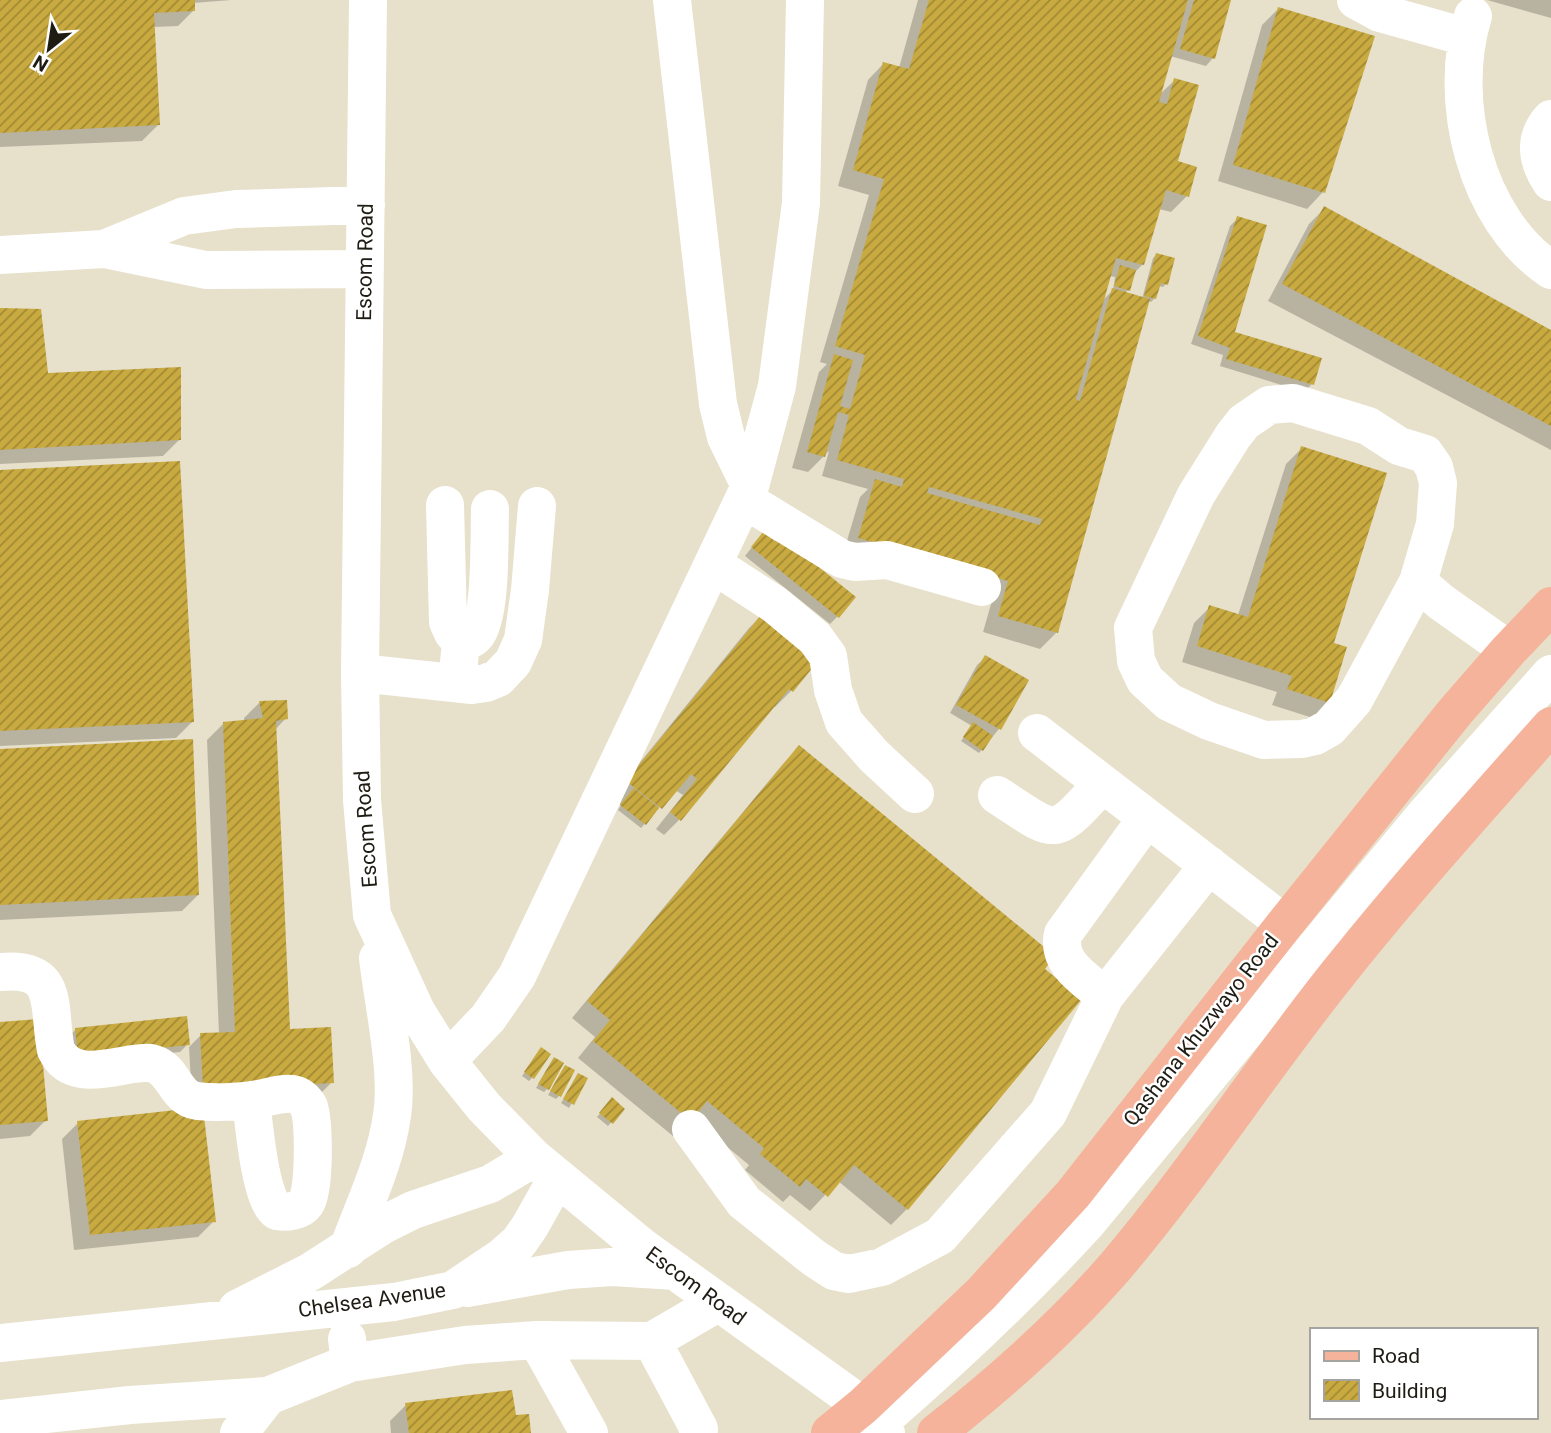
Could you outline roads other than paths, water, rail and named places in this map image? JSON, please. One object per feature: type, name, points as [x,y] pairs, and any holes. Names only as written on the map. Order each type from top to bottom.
[{"type":"main road","name":"Qashana Khuzwayo Road","points":[[830,1433],[874,1424],[981,1294],[1073,1194],[1285,923],[1455,712],[1551,607]]},
{"type":"main road","points":[[939,1432],[1002,1381],[1114,1268],[1164,1206],[1339,972],[1460,828],[1551,726]]},
{"type":"street","name":"Escom Road","points":[[368,0],[360,673],[362,800],[372,915],[410,1000],[447,1061],[484,1107],[545,1168],[874,1424]]},
{"type":"street","points":[[673,0],[718,404],[726,437],[747,493],[842,559],[855,562],[887,560],[982,587]]},
{"type":"street","points":[[447,1061],[488,1018],[517,976],[747,493],[777,386],[801,203],[805,0]]},
{"type":"street","points":[[1356,0],[1380,13],[1470,27],[1464,92],[1471,146],[1482,180],[1496,211],[1518,241],[1551,270]]},
{"type":"street","points":[[1551,119],[1540,133],[1538,144],[1545,173],[1551,182]]},
{"type":"street","points":[[104,249],[184,216],[236,209],[366,205]]},
{"type":"street","points":[[0,255],[104,249],[206,270],[365,269]]},
{"type":"street","points":[[1293,403],[1326,412],[1368,426],[1399,446],[1425,454],[1434,467],[1438,483],[1435,524],[1418,582],[1354,700],[1329,728],[1302,739],[1265,740],[1209,721],[1169,702],[1145,680],[1136,661],[1133,628],[1196,495],[1244,422],[1269,405],[1293,403]]},
{"type":"street","points":[[445,505],[448,622],[461,642],[457,683]]},
{"type":"street","points":[[360,673],[457,683],[486,683],[498,678],[513,662],[523,640],[537,506]]},
{"type":"street","points":[[461,642],[478,634],[485,614],[490,509]]},
{"type":"street","points":[[714,565],[774,604],[816,638],[828,656],[833,690],[844,722],[874,756],[915,794]]},
{"type":"street","points":[[1418,582],[1441,602],[1509,650]]},
{"type":"street","points":[[874,1424],[971,1341],[1034,1280],[1085,1225],[1426,814],[1551,674]]},
{"type":"street","points":[[1037,733],[1285,923]]},
{"type":"street","points":[[997,795],[1043,825],[1059,826],[1072,817],[1102,784]]},
{"type":"street","points":[[1105,996],[1067,962],[1061,953],[1063,934],[1147,818]]},
{"type":"street","points":[[691,1129],[744,1202],[814,1258],[834,1271],[849,1274],[883,1267],[940,1236],[1048,1114],[1105,996],[1209,865]]},
{"type":"street","points":[[350,1363],[340,1253],[387,1141],[393,1112],[388,1032],[372,915]]},
{"type":"street","points":[[0,972],[23,972],[46,985],[56,1050],[60,1058],[71,1067],[83,1070],[154,1063],[164,1070],[183,1096],[189,1099],[199,1102],[251,1100]]},
{"type":"street","name":"Chelsea Avenue","points":[[220,1318],[414,1210],[545,1168]]},
{"type":"street","name":"Chelsea Avenue","points":[[0,1343],[394,1302],[453,1290],[502,1257],[519,1241],[545,1168]]},
{"type":"street","points":[[453,1290],[568,1270],[612,1267],[676,1271]]},
{"type":"street","points":[[0,1419],[130,1405],[268,1396],[350,1363],[465,1345],[537,1340],[652,1341],[719,1302]]},
{"type":"street","points":[[537,1340],[589,1433]]},
{"type":"street","points":[[652,1341],[699,1429],[698,1433]]},
{"type":"street","points":[[239,1433],[268,1396]]}]
